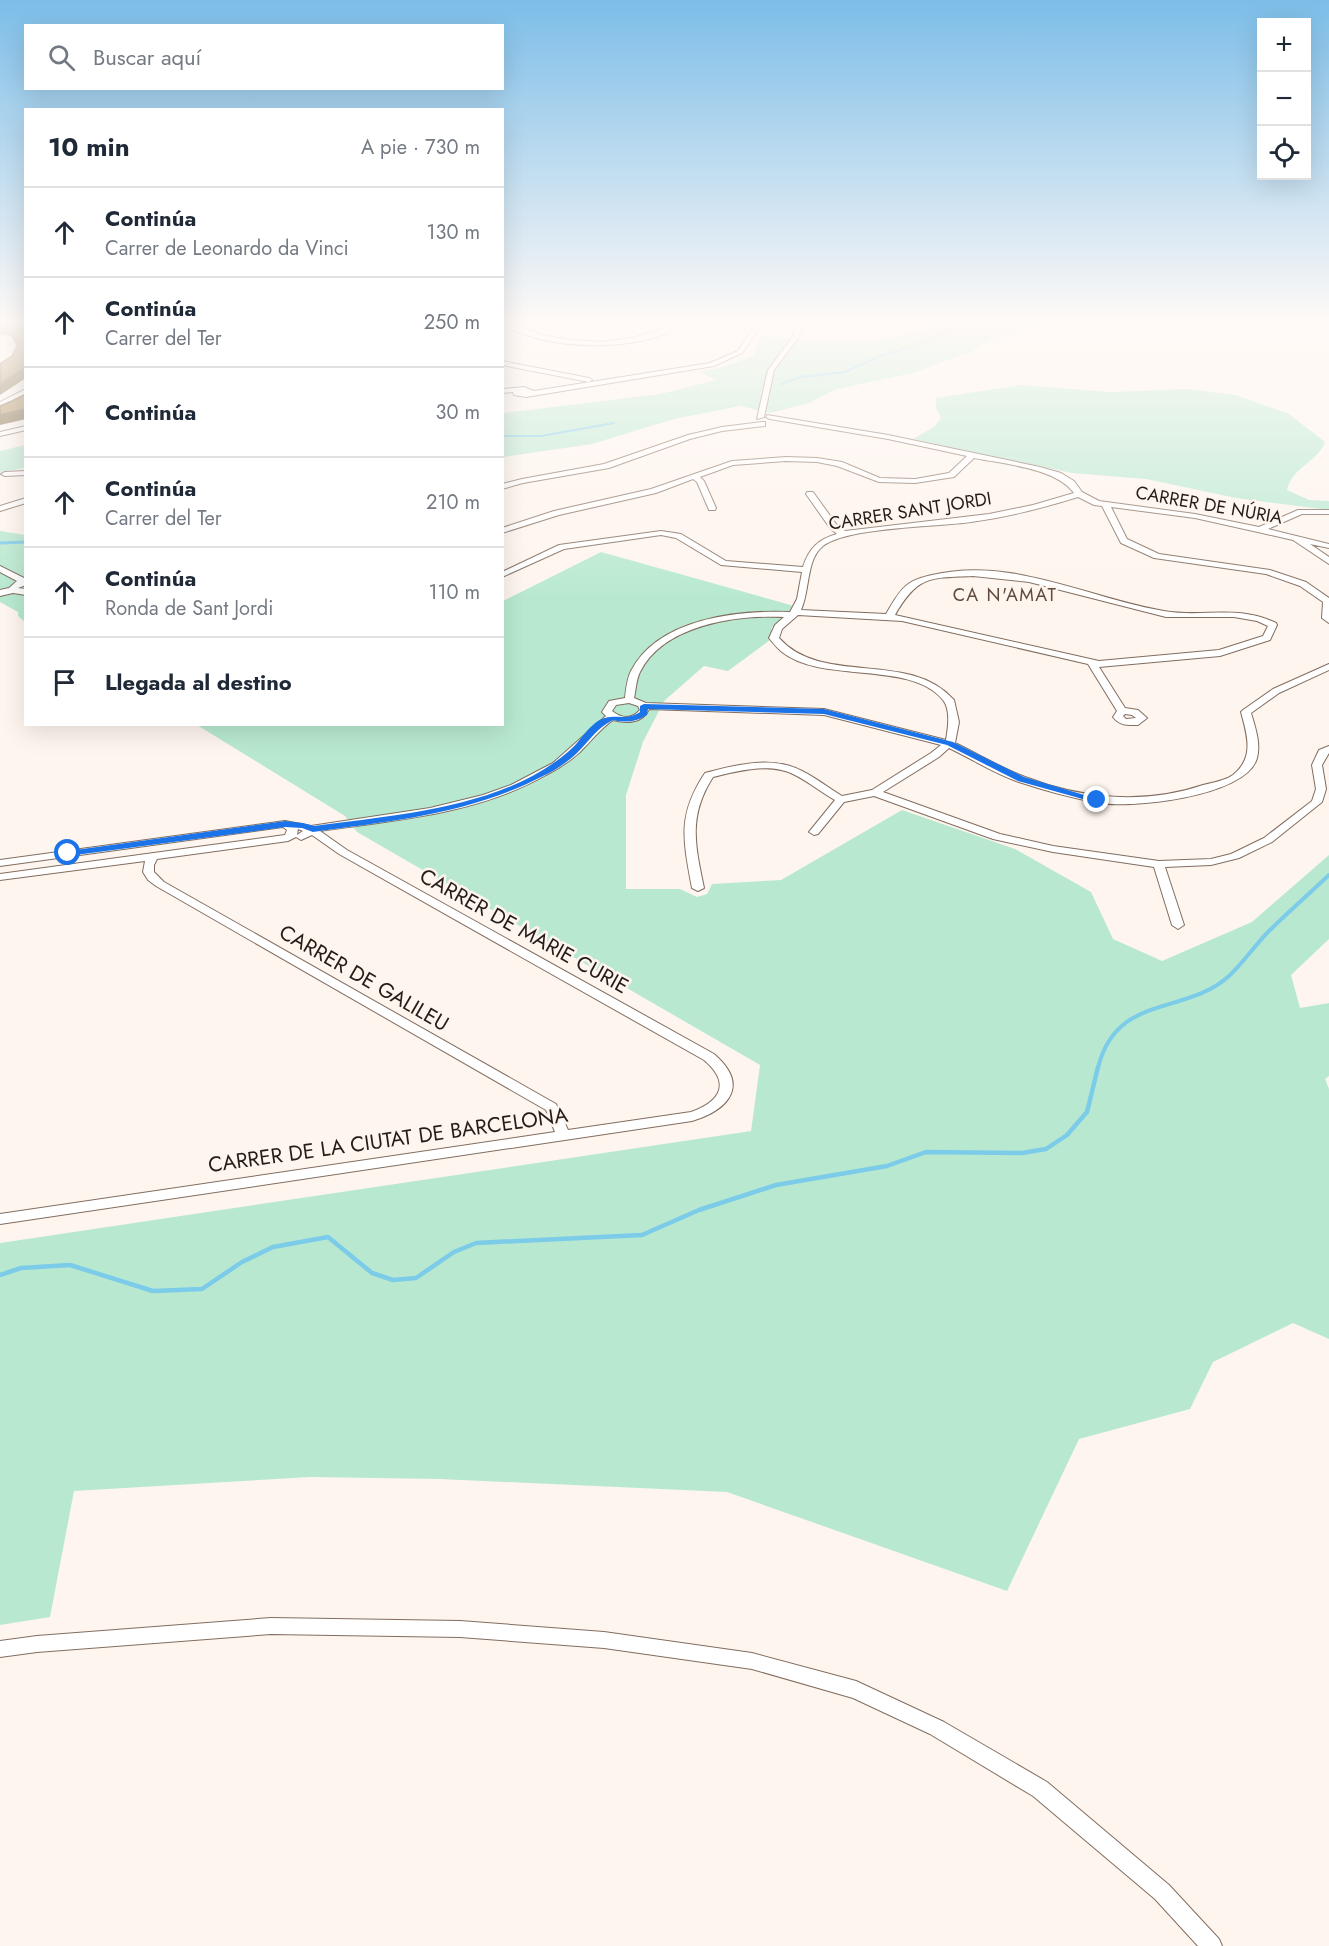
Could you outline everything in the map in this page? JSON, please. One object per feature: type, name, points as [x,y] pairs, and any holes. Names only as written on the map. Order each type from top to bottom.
[{"type":"street","points":[[764,420],[765,416]]},
{"type":"street","points":[[504,486],[542,477],[606,466],[688,437],[764,420],[819,426],[974,454],[1058,475],[1071,483],[1079,494]]},
{"type":"street","points":[[0,434],[24,428]]},
{"type":"street","points":[[504,530],[557,513],[653,491],[696,478],[732,463],[786,459],[839,464],[879,480],[915,481],[951,475],[974,454]]},
{"type":"street","points":[[5,474],[24,473]]},
{"type":"street","points":[[696,478],[700,481],[712,508]]},
{"type":"street","points":[[810,494],[833,526],[844,535]]},
{"type":"street","name":"CARRER DE NÚRIA","points":[[1079,494],[1097,503],[1195,516],[1296,538],[1329,561]]},
{"type":"street","name":"CARRER SANT JORDI","points":[[950,744],[954,722],[949,700],[921,681],[893,674],[823,664],[795,656],[778,646],[774,638],[776,627],[798,608],[811,554],[821,543],[844,535],[958,522],[1079,494]]},
{"type":"street","points":[[2,508],[24,501]]},
{"type":"street","points":[[1105,504],[1124,541],[1157,556],[1267,572],[1303,584],[1327,601],[1326,618],[1329,621]]},
{"type":"street","points":[[2,508],[24,512]]},
{"type":"street","points":[[1260,530],[1301,512],[1329,512]]},
{"type":"street","points":[[504,574],[562,547],[662,533],[678,536],[724,563],[807,570]]},
{"type":"street","points":[[1296,538],[1329,546]]},
{"type":"street","points":[[0,569],[21,587]]},
{"type":"street","points":[[629,700],[633,678],[641,663],[655,648],[694,627],[729,618],[772,613],[889,617],[1099,663],[1220,653],[1267,638],[1273,625],[1259,616],[1232,614],[1176,616],[1149,611],[1038,580],[1006,574],[973,572],[934,576],[910,585],[889,617]]},
{"type":"street","points":[[0,593],[21,587]]},
{"type":"street","points":[[1091,661],[1122,711]]},
{"type":"street","points":[[644,706],[644,713],[636,718],[624,720],[612,717],[607,712],[609,706],[617,701],[629,700],[644,706],[824,712],[950,744],[1021,779],[1097,800],[1137,801],[1185,795],[1236,778],[1252,759],[1253,741],[1246,712],[1276,691],[1329,667]]},
{"type":"street","points":[[301,837],[313,829],[426,813],[493,796],[518,786],[561,762],[573,753],[597,725],[612,717]]},
{"type":"street","points":[[814,832],[841,799],[875,793],[950,744]]},
{"type":"street","points":[[875,793],[997,837],[1053,849],[1159,864],[1219,860],[1235,856],[1269,840],[1317,802],[1321,789],[1317,765],[1323,752],[1329,749]]},
{"type":"street","points":[[698,888],[689,833],[691,805],[710,776],[746,767],[766,766],[795,771],[841,799]]},
{"type":"street","points":[[0,863],[285,824],[303,825],[313,829]]},
{"type":"street","points":[[285,824],[293,828],[292,835],[288,838]]},
{"type":"street","name":"CARRER DE MARIE CURIE","points":[[313,829],[325,841],[705,1054]]},
{"type":"street","name":"CARRER DE MARIE CURIE","points":[[0,877],[288,838],[301,837],[325,841]]},
{"type":"street","name":"CARRER DE GALILEU","points":[[153,857],[147,870],[150,876],[160,884],[551,1107],[564,1136]]},
{"type":"street","points":[[1159,864],[1178,925]]},
{"type":"street","name":"CARRER DE LA CIUTAT DE BARCELONA","points":[[0,1219],[685,1117],[710,1110],[721,1100],[727,1084],[721,1067],[705,1054]]},
{"type":"street","points":[[0,1649],[37,1644],[272,1626],[424,1628],[604,1640],[752,1661],[856,1690],[937,1728],[1030,1782],[1162,1892],[1212,1946]]},
{"type":"green space","points":[[504,416],[690,416],[674,419],[592,444],[504,457]]},
{"type":"green space","points":[[940,416],[1291,416],[1325,442],[1316,455],[1294,476],[1287,490],[1309,500],[1329,501],[1329,510],[1236,498],[1146,479],[1072,473],[913,439],[934,427],[941,418]]},
{"type":"green space","points":[[24,445],[24,468],[0,472],[0,451]]},
{"type":"green space","points":[[0,531],[24,535],[24,621],[18,616],[18,612],[0,602]]},
{"type":"green space","points":[[601,552],[794,606],[791,612],[772,627],[770,640],[728,671],[704,666],[664,701],[643,742],[626,795],[626,889],[680,889],[697,897],[707,894],[712,884],[781,880],[902,810],[1015,849],[1091,892],[1113,939],[1162,961],[1252,922],[1329,855],[1329,939],[1291,975],[1300,1008],[1329,1003],[1329,1076],[1325,1079],[1329,1089],[1329,1339],[1293,1323],[1213,1362],[1190,1409],[1079,1439],[1007,1591],[727,1492],[439,1479],[310,1477],[74,1491],[50,1617],[0,1625],[0,1243],[751,1131],[760,1065],[357,832],[345,816],[199,726],[504,726],[504,600]]},
{"type":"waterway","points":[[504,436],[541,436],[614,423]]},
{"type":"waterway","points":[[0,543],[24,542]]},
{"type":"waterway","points":[[1098,1068],[1107,1044],[1120,1028],[1136,1016],[1192,997],[1229,976],[1269,931],[1329,875]]},
{"type":"waterway","points":[[0,1275],[21,1268],[70,1265],[153,1291],[202,1289],[242,1262],[273,1247],[328,1237],[372,1273],[393,1280],[416,1278],[454,1252],[476,1243],[642,1235],[699,1210],[776,1185],[887,1166],[926,1152],[1022,1153],[1046,1149],[1067,1135],[1087,1112],[1098,1067]]},
{"type":"district","name":"CA N'AMAT","points":[[1005,595]]},
{"type":"route","points":[[68,853],[285,824],[303,825],[313,829],[460,806],[493,796],[541,774],[573,753],[597,725],[612,717],[630,720],[641,716],[645,710],[644,706],[824,712],[868,721],[950,744],[1021,779],[1097,800]]}]
